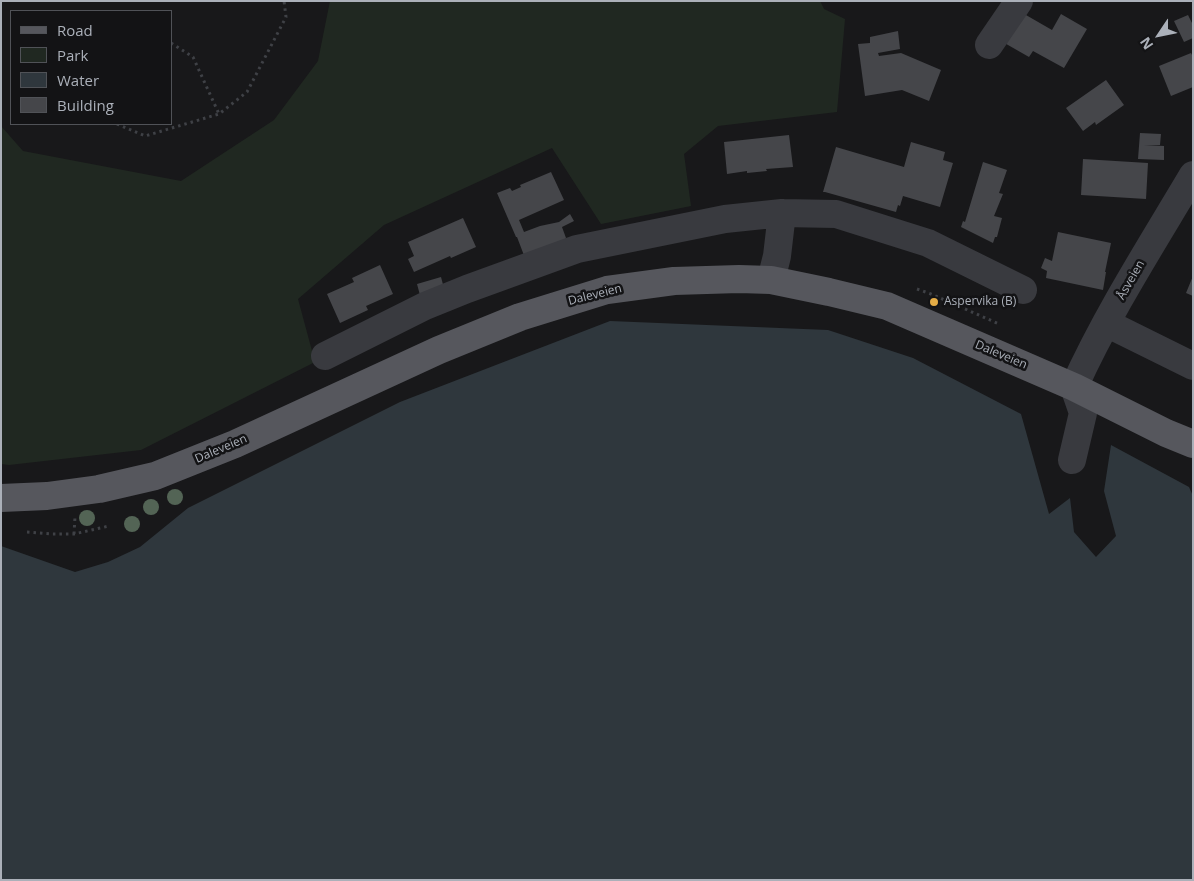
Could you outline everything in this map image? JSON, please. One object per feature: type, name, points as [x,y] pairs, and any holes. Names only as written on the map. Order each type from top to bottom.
[{"type":"main road","name":"Daleveien","points":[[1,498],[47,496],[92,490],[155,476],[235,444],[440,350],[520,317],[607,290],[674,281],[771,280],[888,306],[1074,387],[1166,433],[1193,444]]},
{"type":"street","points":[[989,45],[1019,1]]},
{"type":"street","name":"Åsveien","points":[[1074,387],[1106,322],[1193,175]]},
{"type":"street","points":[[771,280],[777,256],[782,213]]},
{"type":"street","points":[[325,356],[425,306],[577,249],[724,219],[782,213],[836,214],[928,243],[1023,290]]},
{"type":"street","points":[[1106,322],[1193,366]]},
{"type":"street","points":[[1072,460],[1083,413],[1074,387]]},
{"type":"path","points":[[119,125],[145,136],[219,114],[247,92],[286,18],[284,1]]},
{"type":"path","points":[[172,44],[193,56],[219,114]]},
{"type":"path","points":[[27,532],[74,534],[109,526]]},
{"type":"green space","points":[[330,1],[820,1],[824,9],[845,19],[837,112],[718,126],[684,154],[691,206],[601,224],[552,148],[384,225],[298,299],[315,362],[141,450],[9,465],[1,464],[1,126],[23,151],[181,181],[274,120],[318,61]]},
{"type":"water","points":[[610,321],[828,330],[913,358],[1021,414],[1049,514],[1070,498],[1074,532],[1096,557],[1116,536],[1104,491],[1111,445],[1189,487],[1193,496],[1193,880],[1,880],[1,546],[75,572],[108,562],[140,547],[188,508],[400,402]]},
{"type":"building","points":[[1019,11],[1052,30],[1061,14],[1087,29],[1064,68],[1033,51],[1029,57],[1001,41]]},
{"type":"building","points":[[1188,15],[1193,25],[1193,38],[1184,42],[1174,21]]},
{"type":"building","points":[[898,31],[900,49],[878,53],[879,56],[901,53],[941,70],[929,101],[902,90],[865,96],[858,44],[870,43],[870,37]]},
{"type":"building","points":[[1191,53],[1193,57],[1193,87],[1171,96],[1159,66]]},
{"type":"building","points":[[1106,80],[1124,105],[1096,125],[1095,122],[1083,131],[1066,108]]},
{"type":"building","points":[[1140,133],[1161,134],[1160,145],[1144,145],[1164,146],[1164,160],[1138,159]]},
{"type":"building","points":[[789,135],[793,167],[727,174],[724,142]]},
{"type":"building","points":[[911,142],[945,152],[943,160],[953,163],[940,207],[903,196],[896,212],[823,192],[836,147],[904,167]]},
{"type":"building","points":[[1083,159],[1148,163],[1146,199],[1081,195]]},
{"type":"building","points":[[983,162],[1007,170],[999,193],[1003,194],[994,216],[1002,218],[997,237],[995,237],[993,243],[961,227],[963,221],[965,222]]},
{"type":"building","points":[[551,172],[564,200],[519,220],[524,232],[559,222],[570,214],[574,221],[562,227],[566,238],[563,244],[525,258],[497,193],[510,188],[512,191],[521,187],[520,185]]},
{"type":"building","points":[[463,218],[476,247],[414,272],[408,259],[414,256],[408,242]]},
{"type":"building","points":[[1058,232],[1111,243],[1103,290],[1046,278],[1047,271],[1041,268],[1045,258],[1052,261]]},
{"type":"building","points":[[380,265],[393,294],[366,306],[368,310],[340,323],[327,294],[354,282],[352,278]]},
{"type":"building","points":[[1193,276],[1193,296],[1186,293]]},
{"type":"building","points":[[441,277],[445,292],[421,299],[417,284]]},
{"type":"place","name":"Aspervika (B)","points":[[934,302]]}]
